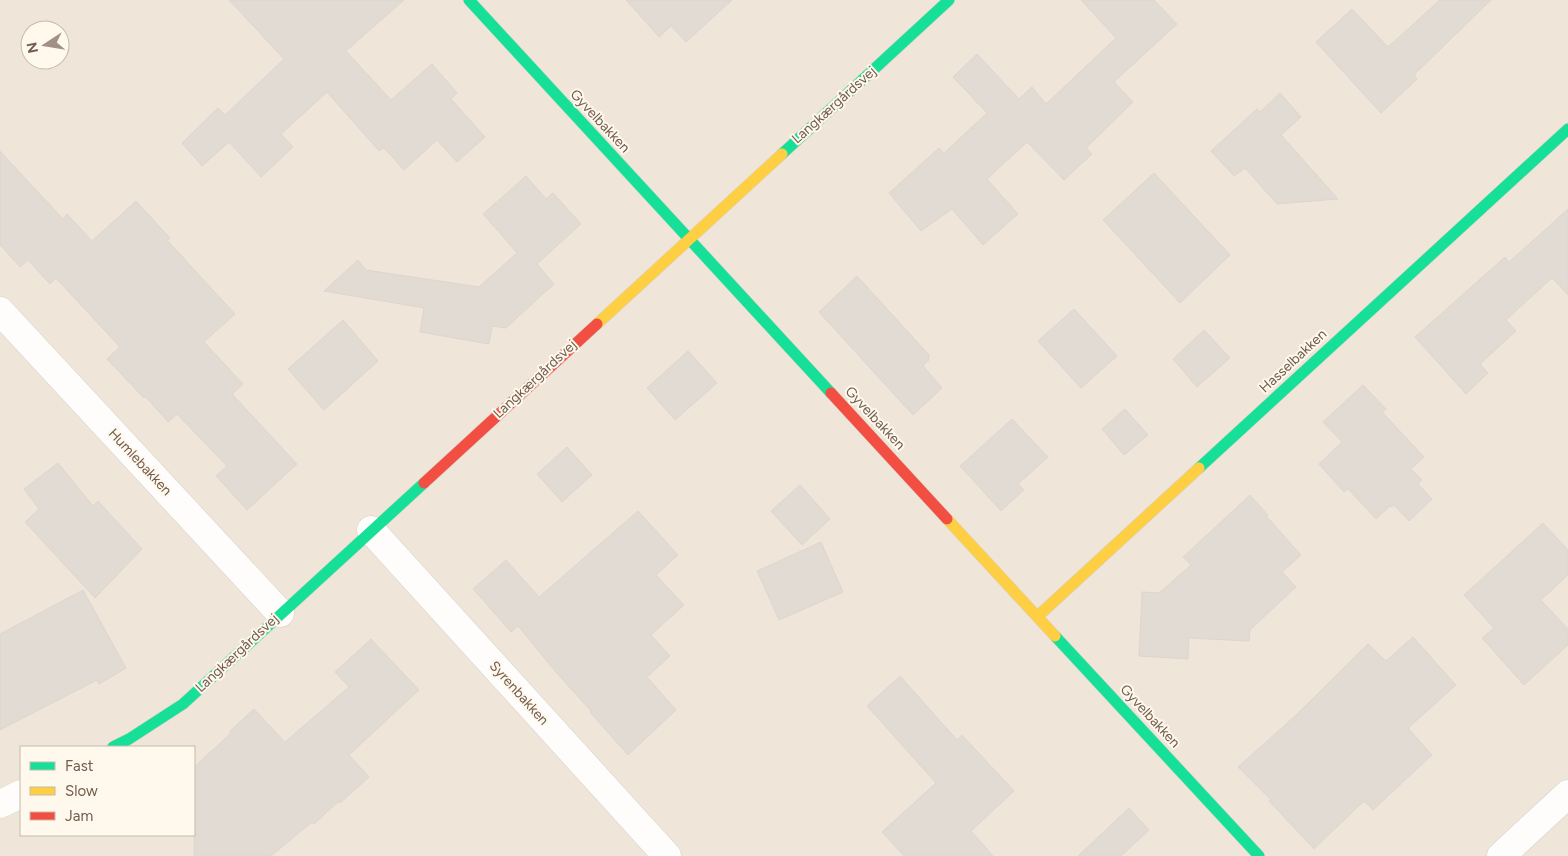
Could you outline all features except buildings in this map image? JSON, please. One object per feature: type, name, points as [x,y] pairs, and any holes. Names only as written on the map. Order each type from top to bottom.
[{"type":"street","name":"Gyvelbakken","points":[[469,0],[1259,856]]},
{"type":"street","name":"Langkærgårdsvej","points":[[115,746],[183,704],[950,0]]},
{"type":"street","name":"Hasselbakken","points":[[1038,616],[1568,129]]},
{"type":"street","name":"Humlebakken","points":[[0,311],[280,613]]},
{"type":"street","name":"Syrenbakken","points":[[371,530],[667,856]]},
{"type":"street","points":[[0,804],[20,794]]},
{"type":"street","points":[[1501,856],[1568,794]]},
{"type":"shaded area","points":[[0,0],[1568,0],[1568,856],[0,856]]},
{"type":"traffic: fast","points":[[469,0],[831,393]]},
{"type":"traffic: fast","points":[[782,154],[949,0]]},
{"type":"traffic: fast","points":[[1199,468],[1568,129]]},
{"type":"traffic: fast","points":[[115,746],[183,704],[424,483]]},
{"type":"traffic: fast","points":[[1055,636],[1259,856]]},
{"type":"traffic: slow","points":[[597,324],[782,154]]},
{"type":"traffic: slow","points":[[1038,616],[1199,468]]},
{"type":"traffic: slow","points":[[947,519],[1055,636]]},
{"type":"traffic: jam","points":[[424,483],[597,324]]},
{"type":"traffic: jam","points":[[831,393],[947,519]]}]
